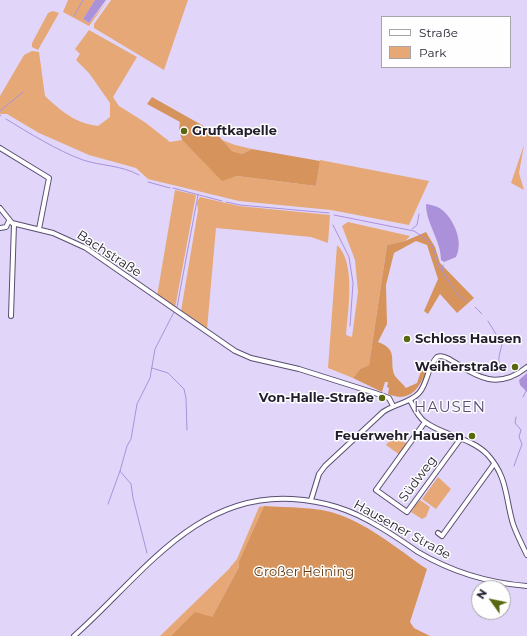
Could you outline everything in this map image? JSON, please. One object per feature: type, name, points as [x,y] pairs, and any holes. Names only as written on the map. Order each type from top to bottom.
[{"type":"street","points":[[0,148],[49,178],[38,229]]},
{"type":"street","name":"Bachstraße","points":[[0,208],[9,221],[14,224],[53,232],[86,248],[245,356],[342,382],[387,397],[393,406]]},
{"type":"street","points":[[0,228],[6,227],[9,221]]},
{"type":"street","points":[[11,316],[14,224]]},
{"type":"street","points":[[311,500],[319,474],[325,466],[383,412],[393,406],[410,400],[420,393],[425,385],[433,362],[439,356],[446,358],[474,375],[487,379],[509,378],[527,367]]},
{"type":"street","points":[[410,400],[418,414],[425,422],[461,438],[480,449],[494,464],[504,481],[513,524],[527,555]]},
{"type":"street","name":"Südweg","points":[[425,422],[376,490],[407,512],[461,438]]},
{"type":"street","points":[[438,533],[442,536],[494,464]]},
{"type":"street","name":"Hausener Straße","points":[[74,636],[171,543],[209,517],[238,505],[258,500],[285,498],[311,500],[338,506],[365,518],[446,567],[487,580],[527,586]]},
{"type":"green space","points":[[68,0],[95,0],[83,19],[89,23],[108,0],[89,26],[63,12]]},
{"type":"green space","points":[[111,0],[188,0],[164,70],[94,28],[94,24]]},
{"type":"green space","points":[[53,11],[59,13],[38,50],[32,47],[32,43],[48,13]]},
{"type":"green space","points":[[89,30],[137,57],[113,97],[119,106],[146,123],[170,142],[182,140],[222,180],[237,176],[316,186],[320,160],[429,181],[409,225],[331,210],[239,201],[148,179],[136,168],[89,155],[39,133],[7,114],[0,114],[0,96],[24,55],[32,51],[39,52],[45,96],[57,107],[75,119],[98,126],[110,117],[110,103],[89,73],[76,60],[80,54],[75,49]]},
{"type":"green space","points":[[152,97],[216,133],[232,151],[242,154],[252,149],[320,161],[316,186],[237,176],[222,181],[182,140],[179,130],[180,122],[147,104]]},
{"type":"green space","points":[[222,140],[252,149],[242,154],[232,151]]},
{"type":"green space","points":[[524,145],[519,173],[524,190],[511,183]]},
{"type":"green space","points":[[175,190],[196,195],[175,308],[157,296]]},
{"type":"green space","points":[[200,197],[239,206],[330,215],[328,243],[311,237],[216,228],[207,329],[181,311],[198,210],[197,202]]},
{"type":"green space","points":[[348,222],[410,236],[405,241],[387,245],[369,365],[360,369],[353,378],[328,368],[337,245],[343,253],[347,263],[349,275],[349,300],[346,335],[352,337],[358,292],[355,260],[342,226]]},
{"type":"green space","points":[[426,232],[435,247],[440,263],[474,298],[457,313],[440,294],[428,314],[424,311],[438,279],[427,245],[416,241],[394,253],[386,285],[387,324],[378,342],[385,345],[389,349],[395,376],[406,388],[417,383],[421,371],[427,370],[417,388],[408,395],[402,397],[388,394],[388,382],[385,382],[382,392],[353,378],[360,369],[369,365],[387,245],[405,241]]},
{"type":"green space","points":[[394,435],[407,444],[400,455],[386,445]]},
{"type":"green space","points":[[438,477],[451,489],[436,509],[422,499]]},
{"type":"green space","points":[[420,500],[430,507],[426,517],[422,519],[411,512],[414,508],[413,507]]},
{"type":"green space","points":[[264,506],[239,561],[239,567],[212,617],[171,636],[160,636],[228,570],[237,559],[259,507]]},
{"type":"green space","name":"Großer Heining","points":[[264,506],[322,510],[340,515],[363,525],[427,569],[410,622],[414,628],[430,636],[171,636],[195,612],[212,617],[239,567],[239,561]]},
{"type":"shaded area","points":[[95,0],[106,0],[89,23],[83,19]]},
{"type":"shaded area","points":[[426,204],[436,206],[441,209],[446,213],[454,225],[459,245],[456,257],[444,262],[441,260],[439,246],[428,218]]},
{"type":"shaded area","points":[[527,373],[527,392],[520,385],[519,380]]},
{"type":"waterway","points":[[74,16],[83,0]]},
{"type":"waterway","points":[[0,111],[23,92]]},
{"type":"waterway","points":[[6,119],[73,156],[90,162],[125,169],[139,175]]},
{"type":"waterway","points":[[148,182],[170,188]]},
{"type":"waterway","points":[[173,188],[222,201]]},
{"type":"waterway","points":[[177,307],[198,195]]},
{"type":"waterway","points":[[226,202],[240,205],[329,213]]},
{"type":"waterway","points":[[412,229],[417,225],[419,214]]},
{"type":"waterway","points":[[334,215],[414,231],[432,245],[439,266],[457,294],[466,301]]},
{"type":"waterway","points":[[333,225],[349,257],[353,283],[350,326]]},
{"type":"waterway","points":[[442,270],[443,265]]},
{"type":"waterway","points":[[475,307],[482,314]]},
{"type":"waterway","points":[[147,553],[133,498],[131,484],[120,471],[127,446],[131,439],[137,404],[150,378],[155,349],[174,312]]},
{"type":"waterway","points":[[488,321],[502,344],[499,360],[502,370]]},
{"type":"waterway","points":[[152,368],[168,373],[184,389],[186,398],[187,430]]},
{"type":"waterway","points":[[523,397],[526,391]]},
{"type":"waterway","points":[[514,466],[522,444],[519,437],[521,430],[515,423],[516,417]]},
{"type":"waterway","points":[[108,504],[120,471]]},
{"type":"place","name":"Gruftkapelle","points":[[184,131]]},
{"type":"place","name":"Schloss Hausen","points":[[407,339]]},
{"type":"place","name":"Weiherstraße","points":[[515,367]]},
{"type":"place","name":"Von-Halle-Straße","points":[[382,398]]},
{"type":"place","name":"Feuerwehr Hausen","points":[[472,436]]},
{"type":"district","name":"HAUSEN","points":[[450,408]]}]
